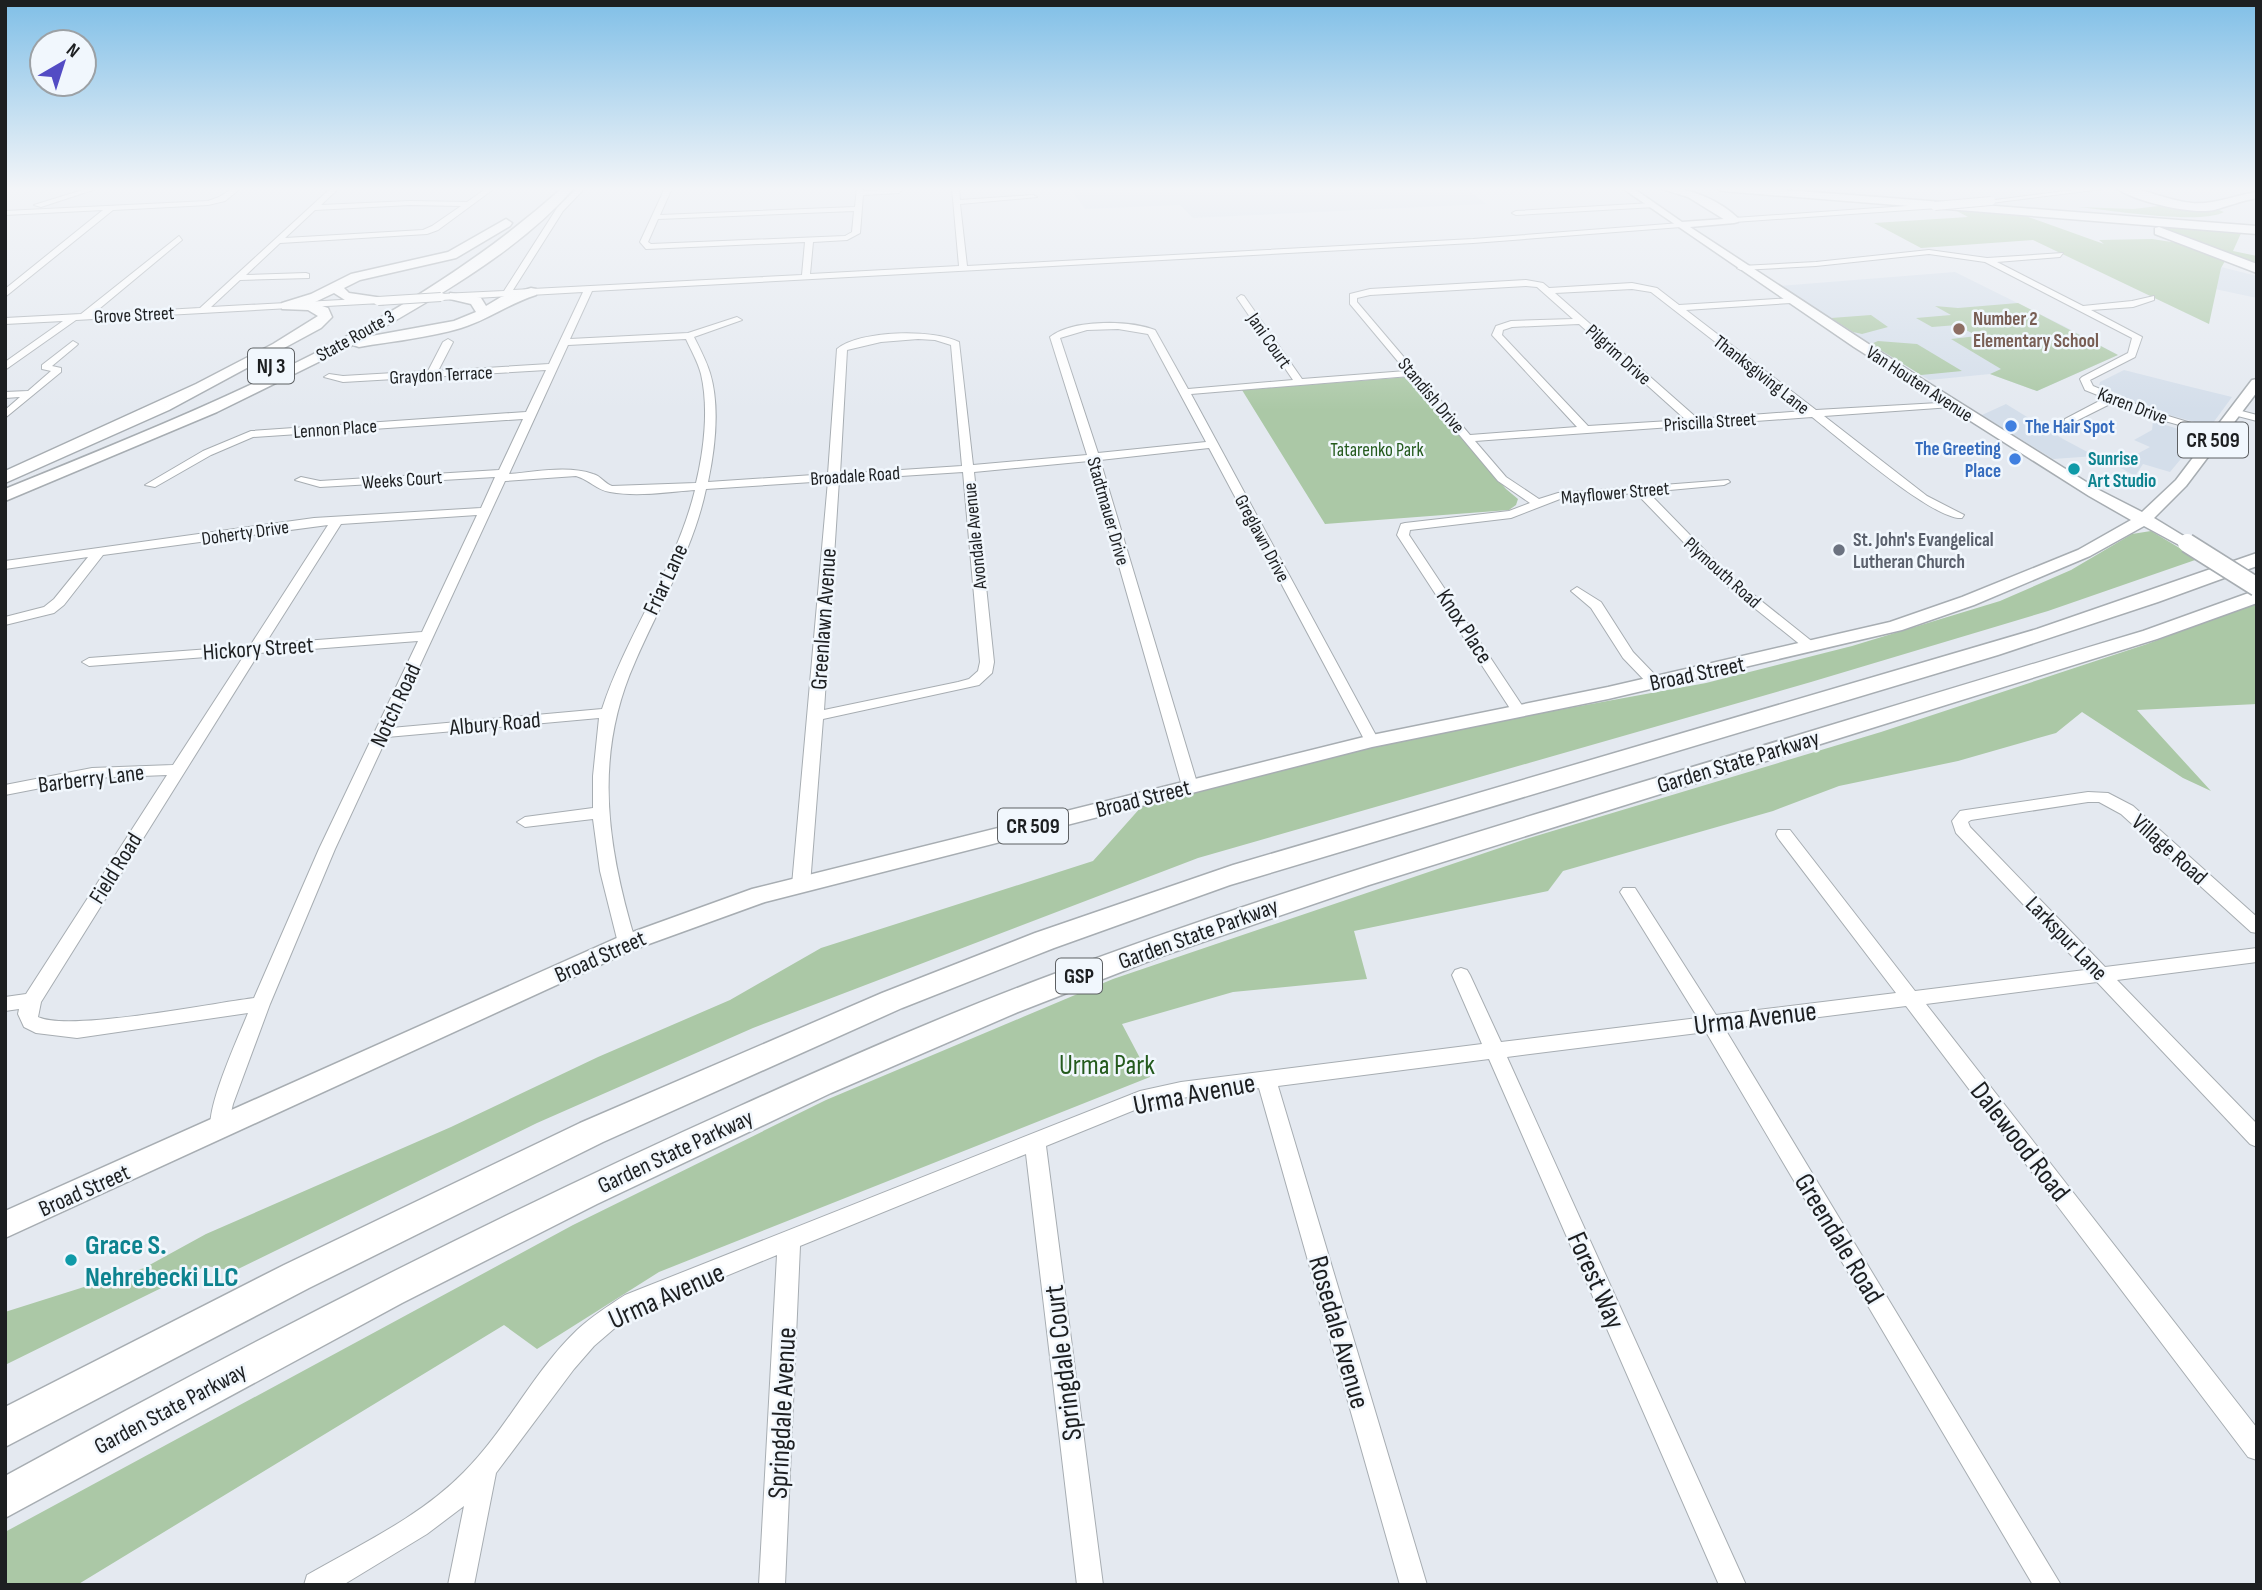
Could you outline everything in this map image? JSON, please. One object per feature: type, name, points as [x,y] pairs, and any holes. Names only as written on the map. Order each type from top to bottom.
[{"type":"highway","name":"State Route 3","points":[[384,270],[429,262]]},
{"type":"highway","name":"State Route 3","points":[[5,480],[175,411],[320,341],[454,262]]},
{"type":"highway","name":"State Route 3","points":[[5,496],[137,441],[276,377],[416,301],[475,262]]},
{"type":"highway","points":[[2240,262],[2257,269]]},
{"type":"highway","points":[[287,306],[316,297],[356,277],[384,270],[410,271],[420,276]]},
{"type":"highway","points":[[335,287],[345,296],[378,301]]},
{"type":"highway","points":[[335,287],[330,296],[341,303]]},
{"type":"highway","points":[[137,441],[236,402],[342,349],[369,340],[457,325],[506,300],[531,292]]},
{"type":"highway","points":[[484,313],[501,294]]},
{"type":"highway","points":[[448,297],[476,301],[482,306],[484,313]]},
{"type":"highway","points":[[416,301],[395,323],[400,328],[419,331]]},
{"type":"highway","points":[[5,480],[187,397],[271,352],[325,317],[323,311],[316,307],[287,306]]},
{"type":"highway","name":"Garden State Parkway","points":[[5,1428],[284,1281],[483,1183],[770,1051],[1029,946],[1203,884],[1934,667],[2123,608],[2257,559]]},
{"type":"highway","name":"Garden State Parkway","points":[[5,1498],[174,1404],[482,1243],[607,1181],[883,1056],[1079,976],[1286,902],[2150,635],[2257,596]]},
{"type":"main road","name":"Van Houten Avenue","points":[[1733,262],[2097,496],[2187,543],[2257,587]]},
{"type":"main road","name":"Broad Street","points":[[5,1225],[627,943],[691,918],[801,884],[1372,741],[1654,682],[1896,626],[2032,577],[2084,553],[2144,519],[2181,483],[2257,383]]},
{"type":"street","points":[[5,294],[44,262]]},
{"type":"street","points":[[5,367],[78,317],[148,262]]},
{"type":"street","points":[[203,310],[254,262]]},
{"type":"street","points":[[501,294],[524,262]]},
{"type":"street","points":[[806,278],[807,262]]},
{"type":"street","points":[[962,262],[963,269]]},
{"type":"street","name":"Grove Street","points":[[5,321],[1082,262]]},
{"type":"street","points":[[1741,268],[1833,262]]},
{"type":"street","name":"Karen Drive","points":[[1991,262],[2133,334],[2138,340],[2132,355],[2084,381],[2089,388],[2152,415],[2219,433]]},
{"type":"street","points":[[237,278],[306,276]]},
{"type":"street","name":"Pilgrim Drive","points":[[1376,292],[1526,283],[1543,286],[1695,422]]},
{"type":"street","name":"Thanksgiving Lane","points":[[1549,291],[1641,286],[1654,290],[1923,498],[1958,515]]},
{"type":"street","name":"Notch Road","points":[[219,1128],[223,1104],[261,1004],[327,849],[589,289]]},
{"type":"street","name":"Standish Drive","points":[[1376,292],[1356,295],[1353,302],[1502,479],[1536,502]]},
{"type":"street","name":"Jani Court","points":[[1241,298],[1299,382]]},
{"type":"street","points":[[2081,308],[2133,304],[2151,298]]},
{"type":"street","points":[[1677,308],[1791,300]]},
{"type":"street","points":[[565,342],[689,335],[737,320]]},
{"type":"street","points":[[1582,321],[1511,324],[1499,328],[1497,335],[1585,430]]},
{"type":"street","name":"Stadtmauer Drive","points":[[1154,336],[1145,328],[1130,326],[1073,330],[1055,337],[1094,457],[1190,786]]},
{"type":"street","name":"Friar Lane","points":[[627,943],[608,881],[599,813],[601,763],[608,713],[629,653],[669,579],[702,485],[709,440],[709,395],[705,370],[689,335]]},
{"type":"street","name":"Greglawn Drive","points":[[1154,336],[1372,741]]},
{"type":"street","name":"Avondale Avenue","points":[[815,716],[974,682],[985,673],[987,662],[954,341],[938,337],[858,341],[844,346],[842,352]]},
{"type":"street","points":[[430,374],[448,342]]},
{"type":"street","points":[[5,415],[58,371],[45,367],[73,344]]},
{"type":"street","name":"Greenlawn Avenue","points":[[801,884],[842,352]]},
{"type":"street","name":"Graydon Terrace","points":[[329,377],[343,379],[554,367]]},
{"type":"street","points":[[1184,392],[1413,373]]},
{"type":"street","points":[[5,395],[31,394]]},
{"type":"street","points":[[2070,428],[2069,421],[2112,399]]},
{"type":"street","name":"Priscilla Street","points":[[1468,438],[1952,404]]},
{"type":"street","points":[[2234,412],[2257,418]]},
{"type":"street","name":"Lennon Place","points":[[151,485],[207,453],[251,434],[531,415]]},
{"type":"street","name":"Broadale Road","points":[[503,475],[576,473],[593,477],[601,486],[617,489],[967,468],[1213,444]]},
{"type":"street","name":"Weeks Court","points":[[301,480],[320,484],[503,475]]},
{"type":"street","name":"Mayflower Street","points":[[1410,544],[1403,531],[1409,525],[1511,514],[1536,502],[1558,496],[1724,482]]},
{"type":"street","name":"Plymouth Road","points":[[1639,489],[1726,579],[1812,647]]},
{"type":"street","name":"Doherty Drive","points":[[5,565],[337,520],[486,511]]},
{"type":"street","name":"Field Road","points":[[32,1000],[337,520]]},
{"type":"street","name":"Knox Place","points":[[1410,544],[1518,710]]},
{"type":"street","points":[[5,621],[49,610],[59,603],[99,552]]},
{"type":"street","points":[[1577,591],[1596,605],[1628,655],[1654,682]]},
{"type":"street","name":"Hickory Street","points":[[89,662],[428,636]]},
{"type":"street","name":"Albury Road","points":[[382,733],[608,713]]},
{"type":"street","name":"Barberry Lane","points":[[5,790],[92,774],[178,769]]},
{"type":"street","name":"Village Road","points":[[2072,799],[2102,797],[2127,810],[2257,927]]},
{"type":"street","name":"Larkspur Lane","points":[[2072,799],[1966,815],[1960,825],[2257,1138]]},
{"type":"street","points":[[525,822],[599,813]]},
{"type":"street","name":"Dalewood Road","points":[[1784,834],[2257,1448]]},
{"type":"street","name":"Greendale Road","points":[[1629,892],[1711,1023],[2048,1585]]},
{"type":"street","name":"Urma Avenue","points":[[317,1585],[437,1512],[485,1467],[564,1363],[610,1315],[1140,1099],[1181,1090],[1266,1079],[2257,955]]},
{"type":"street","name":"Forest Way","points":[[1461,975],[1733,1585]]},
{"type":"street","points":[[5,1004],[32,1000],[27,1014],[31,1022],[59,1031],[261,1004]]},
{"type":"street","name":"Rosedale Avenue","points":[[1266,1079],[1415,1585]]},
{"type":"street","name":"Springdale Court","points":[[1035,1141],[1090,1585]]},
{"type":"street","name":"Springdale Avenue","points":[[772,1585],[789,1242]]},
{"type":"street","points":[[461,1585],[485,1467]]},
{"type":"shaded area","points":[[2221,267],[2257,276],[2257,298],[2215,289]]},
{"type":"shaded area","name":"Number 2 Elementary School","points":[[1955,272],[2118,355],[2037,391],[1990,374],[1929,380],[1779,286]]},
{"type":"shaded area","points":[[2124,370],[2232,397],[2213,423],[2202,424],[2155,411],[2099,385]]},
{"type":"shaded area","points":[[2006,404],[2095,456],[2053,459],[1982,415]]},
{"type":"shaded area","points":[[2153,421],[2200,436],[2170,472],[2143,464],[2135,476],[2105,459],[2137,454],[2150,447],[2134,440],[2152,430]]},
{"type":"green space","points":[[2080,262],[2224,262],[2209,324]]},
{"type":"green space","points":[[2018,303],[2118,355],[2037,391],[1990,374],[2001,369],[1951,339],[1977,336],[1957,325],[1932,327],[1916,318],[1951,315],[1935,306],[1958,308]]},
{"type":"green space","points":[[1871,315],[1888,327],[1862,334],[1853,332],[1831,318]]},
{"type":"green space","points":[[1878,341],[1917,344],[1962,371],[1921,375],[1871,344]]},
{"type":"green space","name":"Tatarenko Park","points":[[1408,377],[1506,489],[1518,499],[1516,505],[1509,510],[1325,524],[1242,390]]},
{"type":"green space","points":[[2151,531],[2198,559],[2048,611],[1811,682],[1198,858],[753,1028],[537,1123],[234,1271],[206,1266],[5,1365],[5,1312],[144,1268],[206,1234],[451,1127],[598,1057],[730,1000],[821,948],[1093,861],[1142,806],[1313,761],[1476,725],[1706,683],[1852,646],[2000,601],[2071,570],[2132,534]]},
{"type":"green space","name":"Urma Park","points":[[2257,603],[2257,704],[2137,710],[2211,791],[2183,778],[2082,712],[2056,733],[1958,761],[1839,786],[1773,811],[1563,871],[1548,891],[1354,931],[1367,979],[1233,992],[1122,1024],[1150,1077],[659,1272],[537,1349],[504,1325],[77,1585],[5,1585],[5,1532],[573,1225],[826,1100],[1113,979],[1526,839],[1881,732],[2147,644]]},
{"type":"place","name":"Number 2 Elementary School","points":[[1959,329]]},
{"type":"place","name":"The Hair Spot","points":[[2011,426]]},
{"type":"place","name":"The Greeting Place","points":[[2015,459]]},
{"type":"place","name":"Sunrise Art Studio","points":[[2074,469]]},
{"type":"place","name":"St. John's Evangelical Lutheran Church","points":[[1839,550]]},
{"type":"place","name":"Grace S. Nehrebecki LLC","points":[[71,1260]]}]
